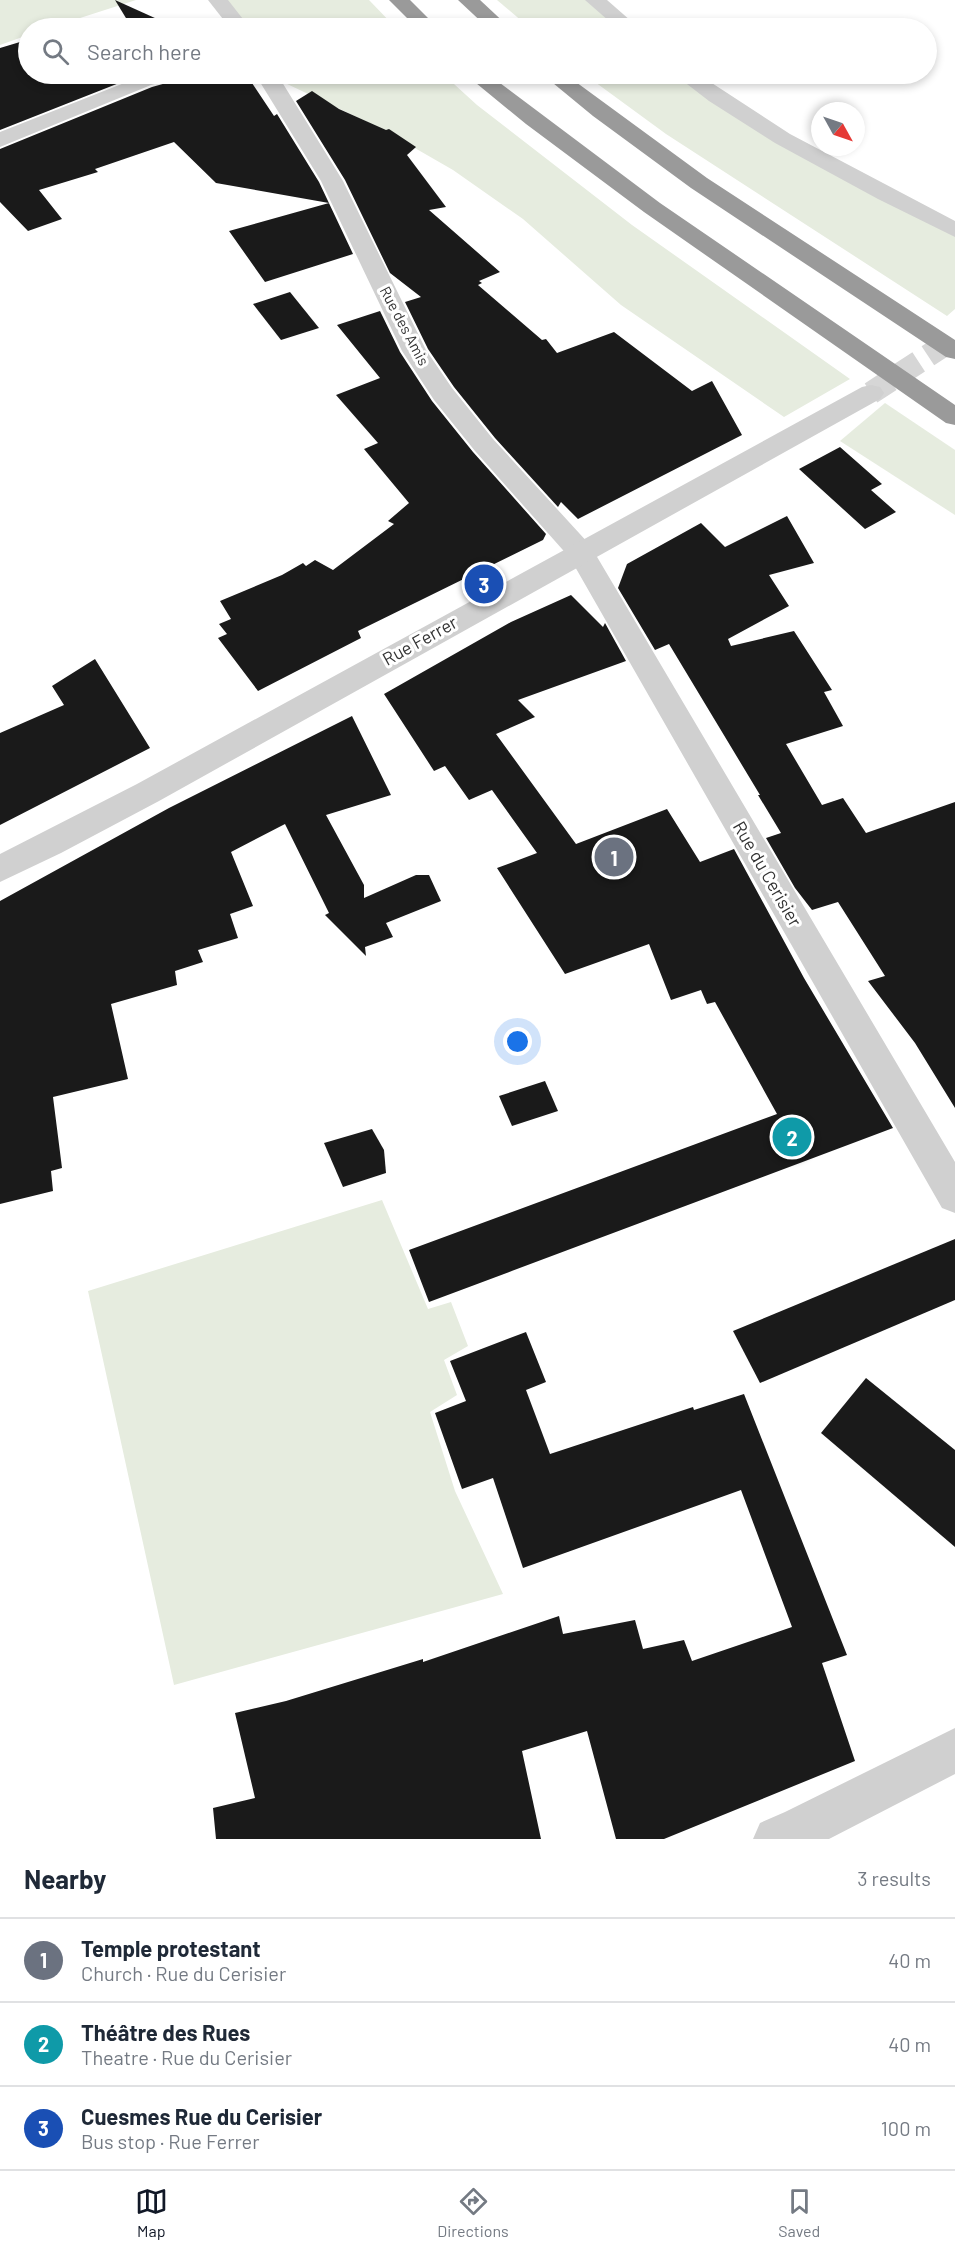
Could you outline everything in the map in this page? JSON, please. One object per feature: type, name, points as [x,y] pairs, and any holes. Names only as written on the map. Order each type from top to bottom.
[{"type":"highway","points":[[399,0],[418,18]]},
{"type":"highway","points":[[468,0],[489,18]]},
{"type":"highway","points":[[488,84],[536,122],[726,262],[955,417]]},
{"type":"highway","points":[[565,84],[590,104],[772,232],[955,351]]},
{"type":"street","points":[[218,0],[232,18]]},
{"type":"street","points":[[594,0],[616,18]]},
{"type":"street","points":[[0,140],[137,84]]},
{"type":"street","name":"Rue des Amis","points":[[272,84],[332,181],[414,351],[443,394],[484,445],[580,552]]},
{"type":"street","points":[[699,84],[754,122],[955,230]]},
{"type":"street","name":"Rue Ferrer","points":[[0,869],[204,761],[580,552],[765,454],[871,393]]},
{"type":"street","name":"Rue du Cerisier","points":[[580,552],[955,1196]]},
{"type":"street","points":[[776,1839],[797,1831],[955,1750]]},
{"type":"shaded area","points":[[0,0],[136,0],[80,18],[18,18],[18,39],[0,45]]},
{"type":"shaded area","points":[[218,0],[369,0],[386,18],[232,18]]},
{"type":"shaded area","points":[[497,0],[595,0],[617,18],[518,18]]},
{"type":"shaded area","points":[[287,84],[454,84],[477,105],[632,225],[850,379],[784,417],[621,305],[523,219],[453,170],[380,128]]},
{"type":"shaded area","points":[[598,84],[699,84],[754,122],[811,153],[811,156],[817,156],[955,230],[955,309],[947,316],[666,134]]},
{"type":"shaded area","points":[[885,403],[955,450],[955,515],[840,441]]},
{"type":"shaded area","points":[[382,1200],[428,1309],[451,1302],[468,1346],[444,1360],[457,1395],[430,1412],[455,1491],[503,1594],[174,1685],[88,1291]]},
{"type":"building","points":[[115,0],[155,18],[126,18]]},
{"type":"building","points":[[18,43],[18,84],[117,84],[0,130],[0,48]]},
{"type":"building","points":[[163,84],[253,84],[274,116],[277,114],[319,182],[329,203],[216,183],[174,142],[95,169],[98,172],[39,190],[62,219],[28,231],[0,202],[0,149]]},
{"type":"building","points":[[312,91],[339,109],[386,130],[389,129],[416,147],[407,155],[446,207],[429,210],[500,272],[479,281],[482,283],[478,285],[542,340],[546,339],[557,353],[614,332],[692,391],[712,381],[742,435],[578,519],[561,502],[558,507],[495,438],[454,387],[428,349],[405,302],[421,297],[390,273],[345,180],[296,101]]},
{"type":"building","points":[[329,203],[353,254],[265,282],[229,231]]},
{"type":"building","points":[[290,292],[319,328],[281,340],[253,304]]},
{"type":"building","points":[[380,311],[400,352],[432,401],[473,452],[546,534],[543,540],[358,631],[361,638],[258,691],[218,638],[227,634],[219,624],[231,619],[220,601],[282,575],[303,563],[306,566],[315,560],[333,570],[394,524],[388,521],[409,503],[364,449],[378,443],[336,395],[380,378],[337,325]]},
{"type":"building","points":[[840,447],[882,484],[871,490],[896,512],[865,529],[799,469]]},
{"type":"building","points":[[787,516],[814,563],[769,575],[789,606],[728,639],[731,646],[794,631],[832,690],[824,692],[843,726],[786,744],[822,805],[843,798],[866,833],[955,802],[955,1108],[915,1043],[868,981],[885,976],[838,902],[812,910],[795,888],[766,838],[781,833],[758,795],[760,795],[669,644],[655,650],[618,588],[627,564],[701,523],[725,547]]},
{"type":"building","points":[[571,595],[603,627],[605,623],[626,661],[518,700],[535,717],[496,734],[576,844],[667,809],[700,862],[734,849],[804,978],[893,1128],[429,1302],[409,1250],[777,1114],[715,1002],[707,1004],[701,990],[671,1000],[649,944],[565,974],[497,868],[537,853],[492,790],[469,800],[445,766],[434,771],[384,694],[511,622]]},
{"type":"building","points":[[95,659],[150,748],[0,825],[0,733],[64,705],[52,686]]},
{"type":"building","points":[[352,716],[391,795],[326,815],[364,885],[364,898],[416,875],[429,875],[441,901],[386,923],[393,937],[365,947],[366,956],[325,915],[329,913],[285,824],[231,852],[253,906],[230,914],[238,938],[198,950],[203,962],[175,971],[177,985],[111,1004],[128,1079],[53,1097],[62,1168],[51,1171],[53,1191],[0,1204],[0,901],[169,808]]},
{"type":"building","points":[[545,1081],[558,1111],[512,1126],[499,1096]]},
{"type":"building","points":[[372,1129],[384,1150],[386,1173],[343,1187],[324,1143]]},
{"type":"building","points":[[955,1239],[955,1300],[760,1383],[733,1331]]},
{"type":"building","points":[[526,1332],[546,1382],[526,1390],[550,1454],[693,1407],[694,1410],[744,1394],[847,1655],[822,1663],[855,1761],[664,1839],[616,1839],[587,1731],[522,1751],[541,1839],[216,1839],[213,1808],[255,1798],[235,1713],[286,1701],[423,1659],[423,1662],[559,1616],[563,1634],[635,1620],[643,1649],[684,1640],[692,1661],[792,1627],[741,1490],[523,1568],[493,1478],[462,1489],[435,1413],[466,1401],[450,1361]]},
{"type":"building","points":[[866,1378],[955,1450],[955,1547],[821,1433]]},
{"type":"tunnel","points":[[871,393],[955,338]]},
{"type":"place","name":"Cuesmes Rue du Cerisier","points":[[484,584]]},
{"type":"place","name":"Temple protestant","points":[[614,857]]},
{"type":"place","name":"Théâtre des Rues","points":[[792,1137]]}]
